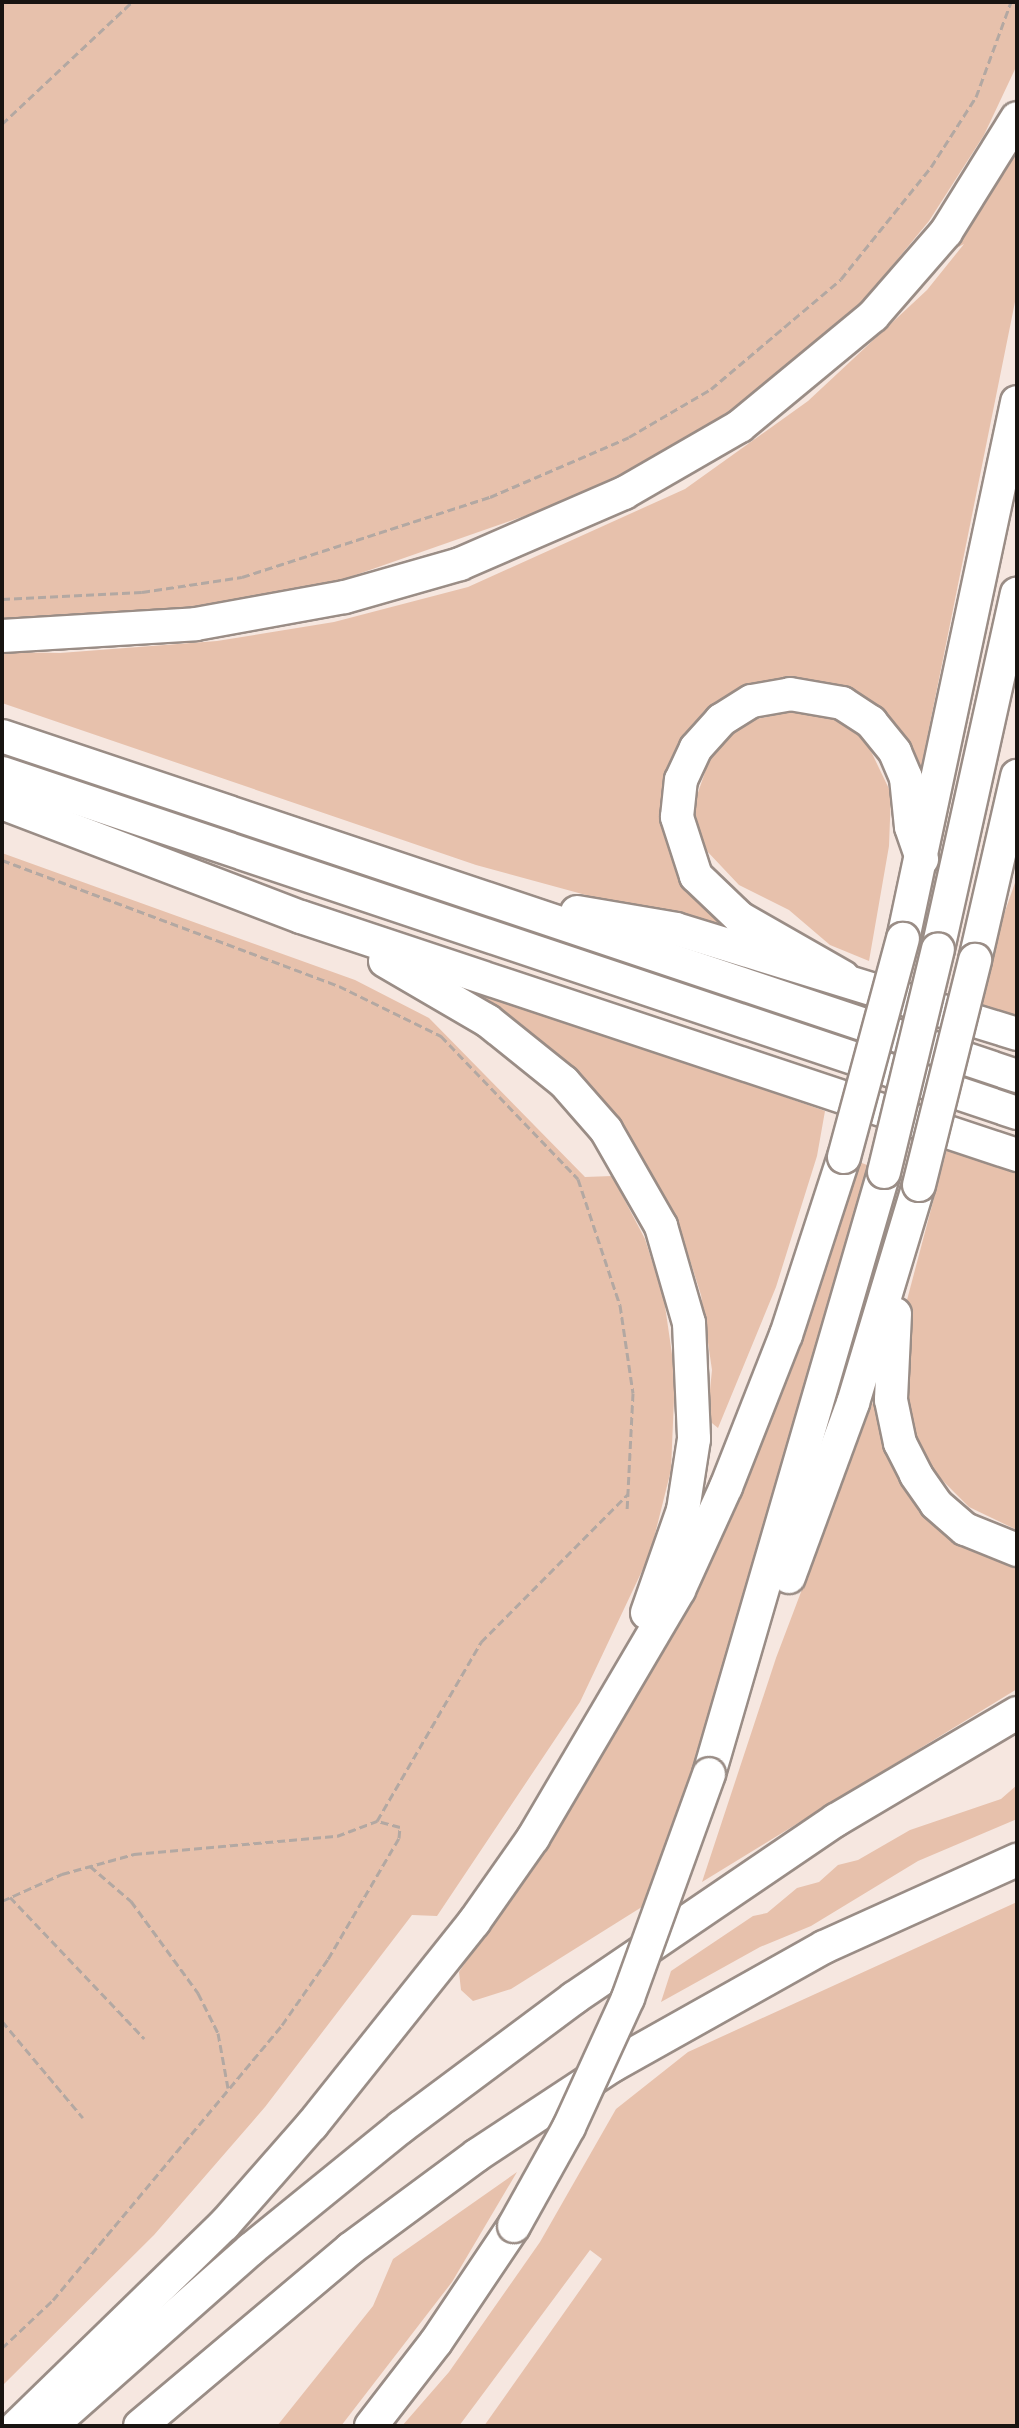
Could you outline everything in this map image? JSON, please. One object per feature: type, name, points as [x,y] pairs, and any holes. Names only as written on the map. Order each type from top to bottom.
[{"type":"highway","points":[[2,636],[196,624],[345,597],[460,564],[624,493],[740,426],[873,316],[946,232],[1017,118]]},
{"type":"highway","points":[[17,2426],[224,2225],[312,2125],[474,1922],[610,1712],[679,1590],[726,1487],[786,1335],[844,1157],[922,859],[1017,402]]},
{"type":"highway","points":[[713,1762],[884,1172],[938,949],[1017,594]]},
{"type":"highway","points":[[843,977],[740,918],[696,876],[677,817],[681,780],[696,748],[721,720],[752,701],[790,694],[842,703],[871,722],[895,752],[906,778],[911,827],[922,859]]},
{"type":"highway","points":[[2,736],[1017,1076]]},
{"type":"highway","points":[[2,773],[1017,1113]]},
{"type":"highway","points":[[371,2426],[436,2342],[514,2226],[569,2127],[628,1998],[713,1762],[770,1629],[853,1403],[916,1196],[1017,776]]},
{"type":"highway","points":[[2,803],[301,917],[1017,1155]]},
{"type":"highway","points":[[994,881],[1017,844]]},
{"type":"highway","points":[[487,897],[676,929],[843,977],[1017,1034]]},
{"type":"highway","points":[[301,917],[455,999],[540,1061],[606,1130],[661,1226],[689,1323],[694,1439],[683,1510],[610,1712]]},
{"type":"highway","points":[[916,1196],[890,1341],[891,1400],[900,1443],[936,1504],[965,1529],[1017,1550]]},
{"type":"highway","points":[[51,2426],[251,2249],[401,2127],[574,1998],[836,1820],[1017,1713]]},
{"type":"highway","points":[[140,2426],[350,2249],[477,2155],[612,2066],[824,1947],[1017,1860]]},
{"type":"path","points":[[2,124],[132,2]]},
{"type":"path","points":[[2,599],[142,592],[242,577],[490,497],[629,437],[711,389],[841,279],[931,167],[976,97],[1011,2]]},
{"type":"path","points":[[2,860],[339,986],[441,1036],[578,1179],[620,1305],[633,1393],[627,1511]]},
{"type":"path","points":[[377,1821],[481,1642],[628,1494]]},
{"type":"path","points":[[2,1901],[90,1866],[134,1854],[337,1836],[377,1821],[400,1827],[374,1885],[328,1959],[229,2089],[53,2300],[2,2348]]},
{"type":"path","points":[[90,1866],[131,1901],[198,1993],[218,2033],[229,2089]]},
{"type":"path","points":[[10,1897],[144,2038]]},
{"type":"path","points":[[2,2021],[83,2118]]},
{"type":"shaded area","points":[[2,2],[1017,2],[1017,65],[984,135],[929,221],[864,300],[773,382],[666,452],[556,505],[344,579],[189,610],[63,620],[2,619]]},
{"type":"shaded area","points":[[1017,146],[1017,292],[918,783],[909,757],[774,685],[670,778],[731,922],[729,934],[476,865],[2,703],[2,652],[60,653],[217,641],[334,622],[468,587],[685,489],[808,401],[927,290],[964,244],[943,255]]},
{"type":"shaded area","points":[[795,711],[827,712],[850,728],[867,743],[891,793],[889,846],[869,961],[830,945],[789,910],[739,885],[705,849],[698,827],[694,804],[711,755],[747,721]]},
{"type":"shaded area","points":[[2,853],[355,980],[429,1018],[585,1177],[612,1176],[645,1239],[664,1299],[675,1375],[671,1470],[650,1554],[580,1702],[437,1916],[412,1915],[265,2107],[154,2235],[2,2386]]},
{"type":"shaded area","points":[[1017,877],[1017,1021],[981,1008],[989,957]]},
{"type":"shaded area","points":[[437,976],[825,1111],[817,1156],[776,1287],[718,1428],[707,1419],[712,1370],[701,1295],[687,1251],[630,1141]]},
{"type":"shaded area","points":[[947,1149],[1017,1173],[1017,1530],[969,1507],[930,1468],[906,1417],[901,1361],[907,1300]]},
{"type":"shaded area","points":[[859,1162],[870,1166],[696,1769],[645,1905],[511,1989],[473,2001],[461,1990],[459,1972],[551,1837],[630,1708],[688,1597],[801,1334]]},
{"type":"shaded area","points":[[873,1402],[887,1445],[1017,1560],[1017,1689],[702,1882],[776,1658]]},
{"type":"shaded area","points":[[1017,1785],[1017,1819],[918,1861],[811,1926],[760,1947],[661,2002],[671,1971],[753,1916],[767,1913],[797,1888],[819,1882],[838,1865],[858,1860],[910,1830],[1001,1799]]},
{"type":"shaded area","points":[[1017,1902],[1017,2426],[484,2426],[602,2259],[590,2250],[459,2426],[402,2426],[449,2372],[540,2242],[616,2109],[688,2052]]},
{"type":"shaded area","points":[[517,2172],[452,2282],[341,2426],[277,2426],[373,2306],[393,2259]]}]
